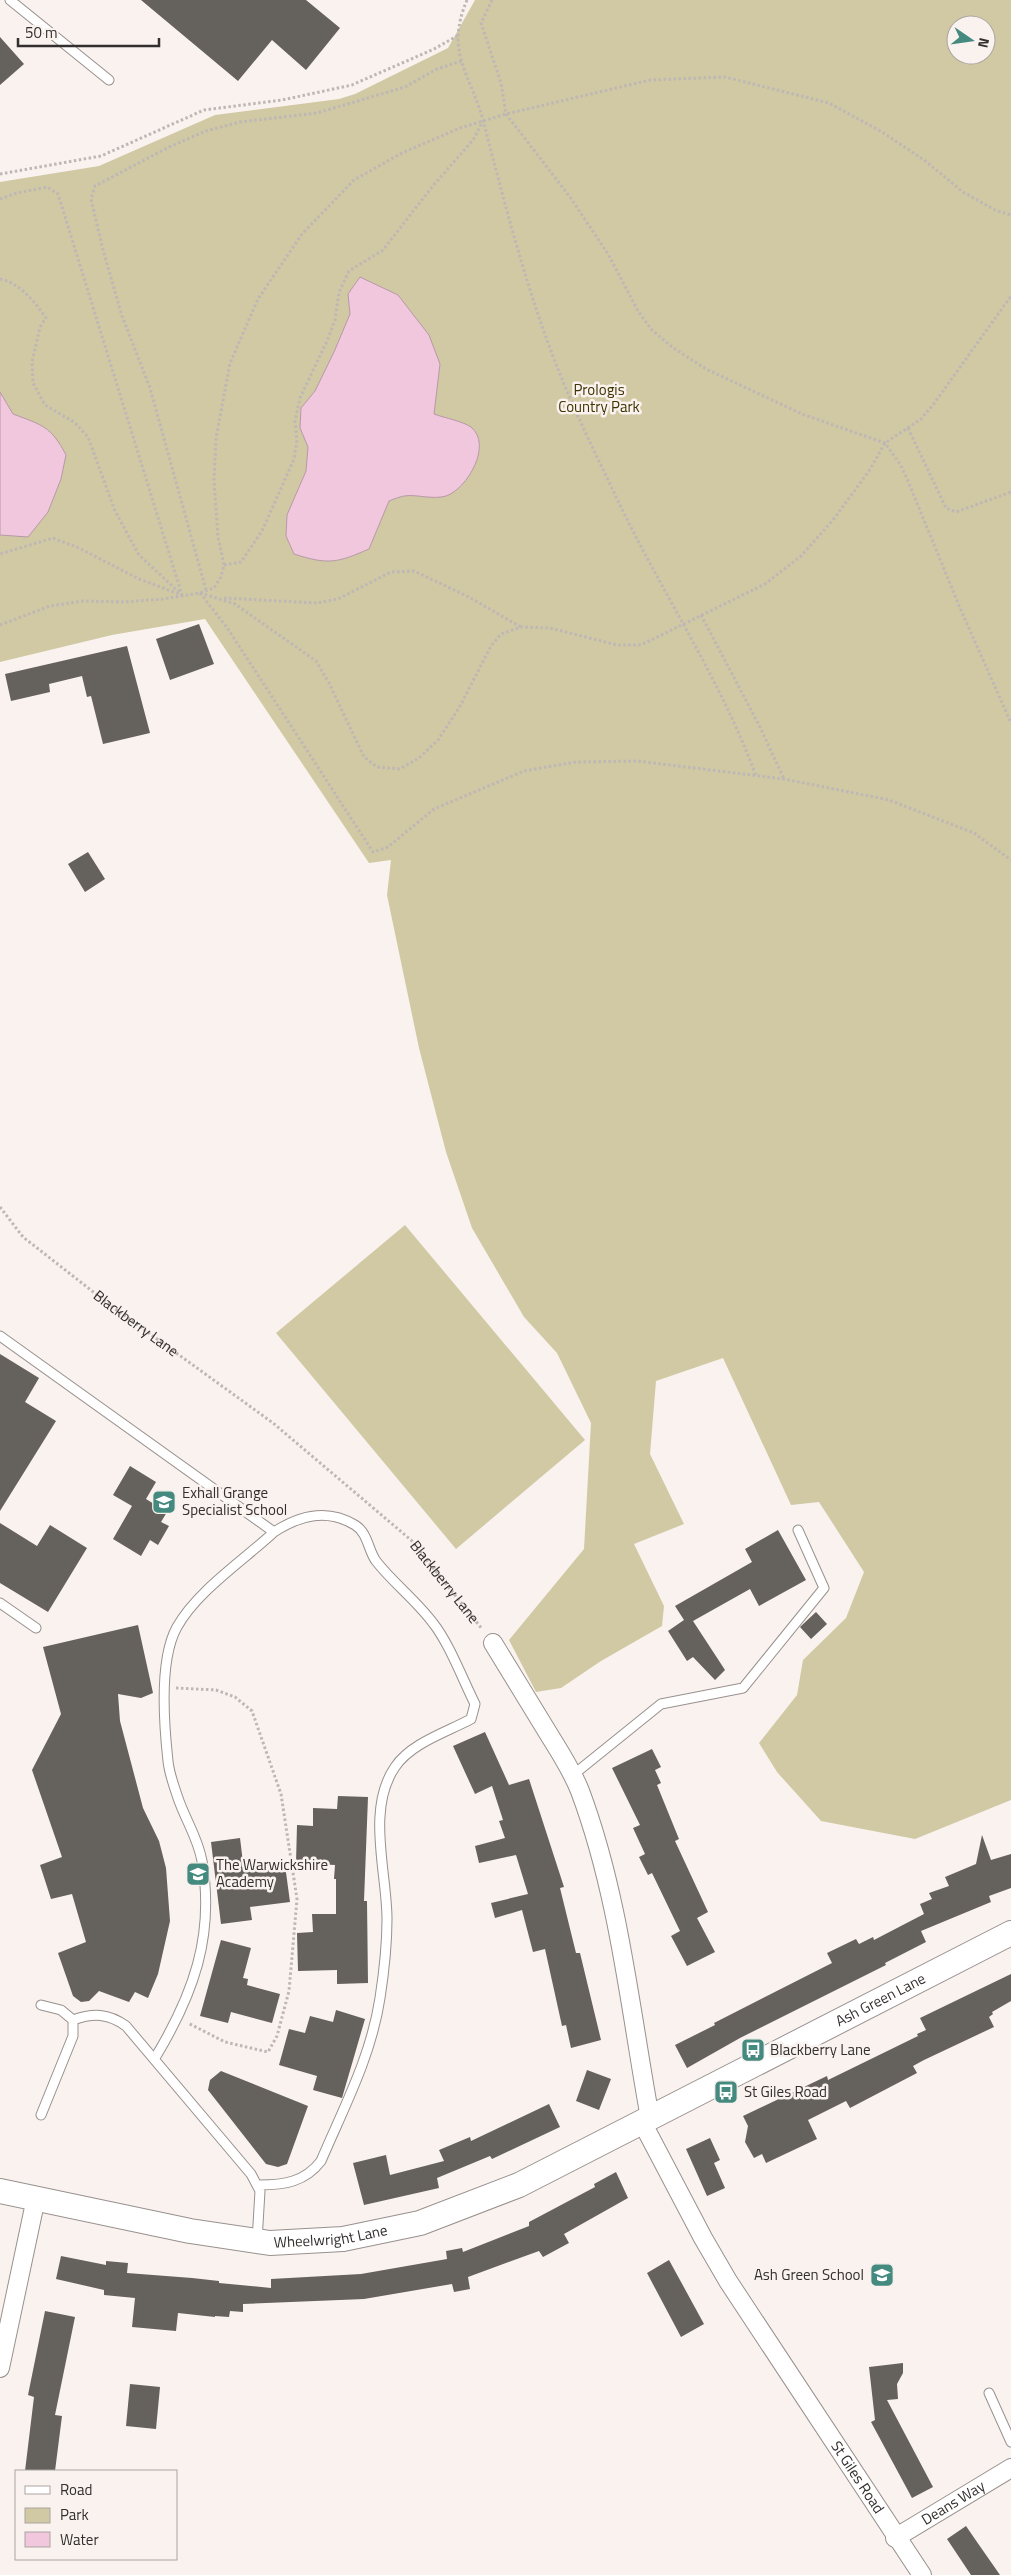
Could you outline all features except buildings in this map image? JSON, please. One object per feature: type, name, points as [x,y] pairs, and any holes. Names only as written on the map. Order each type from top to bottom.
[{"type":"street","points":[[493,1643],[573,1776],[596,1841],[634,2013],[646,2120]]},
{"type":"street","name":"Ash Green Lane","points":[[646,2120],[1011,1933]]},
{"type":"street","name":"Wheelwright Lane","points":[[0,2191],[190,2232],[257,2242],[296,2243],[343,2239],[397,2229],[442,2216],[518,2185],[646,2120]]},
{"type":"street","name":"St Giles Road","points":[[646,2120],[702,2238],[728,2282],[895,2538],[922,2575]]},
{"type":"street","points":[[0,2368],[36,2198]]},
{"type":"street","name":"Deans Way","points":[[895,2538],[1011,2468]]},
{"type":"lane","points":[[10,0],[109,80]]},
{"type":"lane","points":[[0,1336],[274,1532]]},
{"type":"lane","points":[[155,2058],[178,2020],[191,1989],[201,1956],[206,1922],[202,1861],[198,1844],[178,1799],[168,1763],[166,1688],[168,1651],[176,1628],[191,1607],[274,1532],[290,1522],[320,1514],[346,1520],[358,1526],[365,1535],[376,1561],[434,1623],[475,1704],[471,1718],[408,1753],[395,1767],[382,1804],[380,1832],[387,1919],[385,1963],[370,2049],[321,2161],[314,2171],[296,2181],[259,2186]]},
{"type":"lane","points":[[573,1776],[661,1704],[742,1688],[824,1588],[798,1530]]},
{"type":"lane","points":[[0,1603],[36,1628]]},
{"type":"lane","points":[[41,2005],[61,2010],[73,2020]]},
{"type":"lane","points":[[73,2020],[95,2014],[117,2019],[135,2035],[155,2058],[259,2186],[257,2242]]},
{"type":"lane","points":[[42,2115],[73,2036],[73,2020]]},
{"type":"lane","points":[[989,2393],[1011,2442]]},
{"type":"path","points":[[467,0],[457,36],[462,60],[484,120],[516,242],[569,396],[619,502],[741,734],[756,776]]},
{"type":"path","points":[[492,0],[481,22],[501,83],[506,114],[570,197],[608,254],[638,311],[652,330],[666,342],[706,369],[802,414],[885,443],[900,464],[908,481],[960,608],[1011,723]]},
{"type":"path","points":[[0,174],[101,156],[204,110],[282,100],[352,85],[434,49],[457,36]]},
{"type":"path","points":[[206,590],[150,388],[122,316],[103,250],[91,199],[95,186],[169,147],[206,131],[240,122],[317,112],[405,87],[437,69],[462,60]]},
{"type":"path","points":[[0,625],[50,606],[84,601],[124,602],[182,596],[214,588],[221,577],[224,565],[218,537],[214,481],[216,438],[230,363],[258,299],[302,234],[354,180],[402,153],[484,120],[650,80],[725,77],[829,103],[882,132],[917,155],[963,192],[996,210],[1011,215]]},
{"type":"path","points":[[224,565],[241,562],[253,546],[284,483],[294,458],[297,440],[295,421],[300,398],[328,341],[335,320],[339,292],[350,271],[383,250],[432,187],[473,140],[484,120]]},
{"type":"path","points":[[0,199],[17,193],[48,187],[58,194],[182,596]]},
{"type":"path","points":[[0,279],[8,281],[33,299],[46,318],[40,328],[32,362],[33,383],[45,405],[74,422],[88,437],[115,511],[138,555],[182,596]]},
{"type":"path","points":[[200,593],[235,604],[316,660],[330,683],[364,757],[377,767],[400,769],[420,758],[438,740],[459,708],[491,646],[501,634],[521,627],[550,628],[617,645],[640,645],[765,584],[801,556],[838,513],[869,471],[885,443],[922,418],[1011,296]]},
{"type":"path","points":[[908,428],[946,508],[956,512],[1011,492]]},
{"type":"path","points":[[0,554],[53,538],[79,548],[139,579],[182,596]]},
{"type":"path","points":[[220,598],[318,604],[338,599],[391,572],[414,571],[467,596],[521,627]]},
{"type":"path","points":[[200,593],[228,629],[373,852],[388,847],[434,809],[524,771],[576,762],[637,761],[784,779],[851,791],[921,810],[974,833],[1011,860]]},
{"type":"path","points":[[701,615],[759,724],[784,779]]},
{"type":"path","name":"Blackberry Lane","points":[[0,1207],[23,1237],[118,1310],[273,1422],[411,1540],[493,1643]]},
{"type":"path","points":[[166,1688],[216,1690],[235,1697],[252,1711],[281,1794],[297,1899],[289,1991],[277,2036],[268,2052],[225,2042],[191,2024],[178,2020]]},
{"type":"green space","name":"Prologis Country Park","points":[[475,0],[1011,0],[1011,1800],[915,1839],[821,1821],[777,1772],[759,1743],[797,1695],[803,1660],[846,1618],[864,1572],[819,1502],[791,1505],[723,1358],[656,1381],[650,1454],[684,1524],[634,1544],[664,1606],[662,1626],[601,1661],[561,1688],[536,1692],[509,1640],[584,1549],[591,1423],[557,1353],[524,1317],[472,1228],[446,1152],[419,1048],[387,895],[391,860],[369,863],[205,619],[112,635],[0,662],[0,182],[99,166],[215,115],[339,99],[355,94],[448,48]]},
{"type":"green space","points":[[405,1225],[585,1440],[456,1549],[276,1333]]},
{"type":"water","points":[[360,277],[398,295],[429,335],[440,364],[434,414],[471,427],[477,435],[479,444],[478,455],[475,466],[469,476],[454,492],[446,496],[435,497],[404,496],[389,501],[369,549],[340,560],[316,560],[294,554],[286,536],[287,515],[306,471],[308,447],[300,428],[301,408],[315,391],[334,352],[350,314],[348,294]]},
{"type":"water","points":[[0,392],[13,414],[45,428],[61,445],[66,455],[61,479],[48,512],[28,537],[0,535]]},
{"type":"place","name":"Exhall Grange Specialist School","points":[[164,1502]]},
{"type":"place","name":"The Warwickshire Academy","points":[[198,1874]]},
{"type":"place","name":"Blackberry Lane","points":[[753,2050]]},
{"type":"place","name":"St Giles Road","points":[[726,2092]]},
{"type":"place","name":"Ash Green School","points":[[882,2275]]}]
